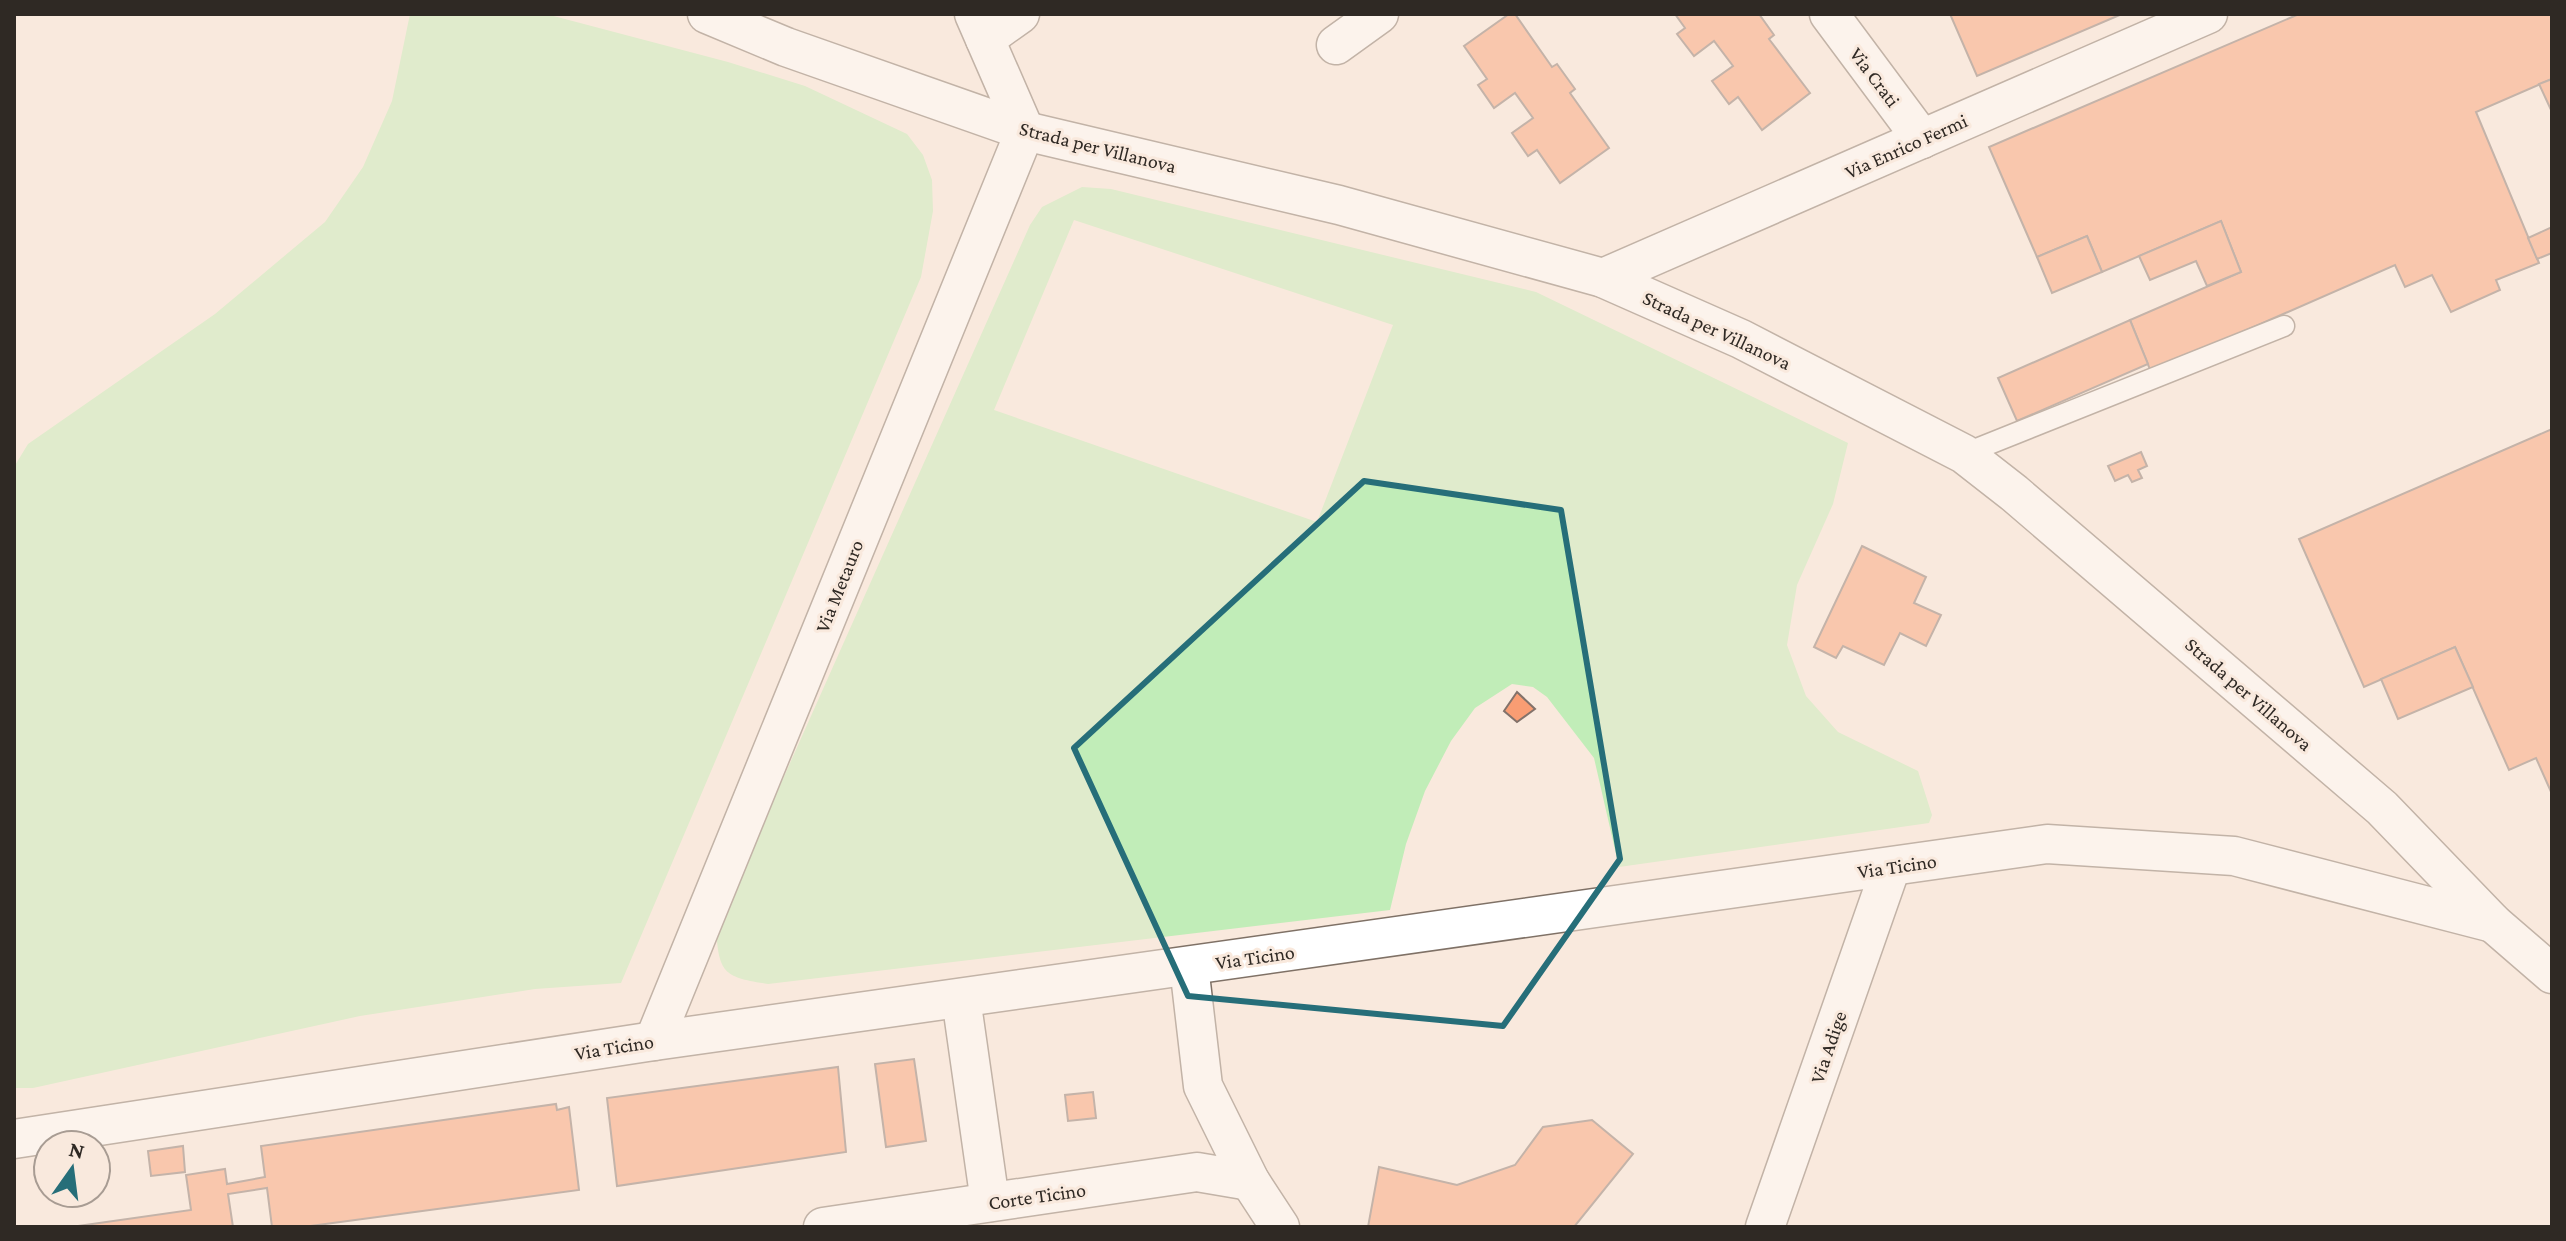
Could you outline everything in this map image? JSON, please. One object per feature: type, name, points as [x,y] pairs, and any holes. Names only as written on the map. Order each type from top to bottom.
[{"type":"street","name":"Strada per Villanova","points":[[707,14],[786,47],[1025,131],[1339,205],[1603,278],[1741,339],[1964,454],[2026,503],[2382,808],[2493,923],[2552,974]]},
{"type":"street","points":[[1020,14],[980,27],[1025,131]]},
{"type":"street","points":[[1336,45],[1379,14]]},
{"type":"street","name":"Via Crati","points":[[1829,14],[1922,139]]},
{"type":"street","name":"Via Enrico Fermi","points":[[1603,278],[2208,14]]},
{"type":"street","name":"Via Metauro","points":[[654,1041],[1025,131]]},
{"type":"street","name":"Via Ticino","points":[[14,1139],[654,1041],[2047,844],[2234,856],[2493,923]]},
{"type":"street","name":"Via Adige","points":[[1765,1227],[1891,867]]},
{"type":"street","points":[[1189,966],[1203,1086],[1250,1181],[1280,1227]]},
{"type":"street","points":[[961,998],[990,1202]]},
{"type":"street","name":"Corte Ticino","points":[[823,1227],[1197,1172],[1250,1181]]},
{"type":"lane","points":[[1964,454],[2284,326]]},
{"type":"highlighted area","points":[[1364,481],[1561,510],[1620,859],[1503,1026],[1188,996],[1074,748]]},
{"type":"green space","points":[[410,14],[546,14],[728,62],[805,86],[907,134],[923,155],[932,180],[933,211],[921,277],[621,983],[535,989],[360,1016],[33,1088],[14,1088],[14,467],[28,444],[215,314],[325,222],[363,167],[392,101]]},
{"type":"green space","points":[[1082,187],[1111,189],[1536,292],[1848,443],[1833,504],[1797,585],[1787,645],[1806,696],[1838,732],[1918,771],[1932,815],[1929,823],[1619,867],[1594,758],[1547,697],[1533,687],[1512,684],[1475,708],[1451,741],[1425,791],[1406,844],[1390,910],[768,984],[742,979],[727,971],[719,956],[716,929],[1030,225],[1042,207]],"holes":[[[1074,220],[1393,325],[1317,522],[994,410]]]},
{"type":"building","points":[[1509,14],[1515,14],[1552,67],[1557,64],[1575,89],[1570,93],[1609,148],[1560,183],[1537,150],[1528,156],[1512,133],[1533,118],[1515,93],[1494,108],[1478,85],[1487,79],[1464,46]]},
{"type":"building","points":[[1675,14],[1759,14],[1774,35],[1769,39],[1810,93],[1762,130],[1738,97],[1729,104],[1712,81],[1733,66],[1714,41],[1694,56],[1677,34],[1685,28]]},
{"type":"building","points":[[1950,14],[2122,14],[1977,76]]},
{"type":"building","points":[[2299,14],[2552,14],[2552,79],[2476,112],[2539,263],[2496,280],[2500,290],[2451,312],[2432,275],[2405,287],[2395,265],[2151,372],[2130,320],[2241,272],[2221,221],[2102,272],[2087,236],[2037,257],[1989,147]]},
{"type":"building","points":[[2552,79],[2552,112],[2539,84]]},
{"type":"building","points":[[2221,221],[2241,272],[2207,286],[2196,261],[2150,280],[2139,256]]},
{"type":"building","points":[[2552,227],[2552,253],[2537,259],[2528,238]]},
{"type":"building","points":[[2087,236],[2102,272],[2052,293],[2037,257]]},
{"type":"building","points":[[2130,320],[2148,364],[2017,421],[1998,378]]},
{"type":"building","points":[[2552,429],[2552,794],[2536,758],[2509,770],[2455,647],[2364,687],[2299,539]]},
{"type":"building","points":[[2141,452],[2147,466],[2138,470],[2142,478],[2132,482],[2128,475],[2115,481],[2108,466]]},
{"type":"building","points":[[1862,546],[1926,577],[1914,603],[1941,615],[1926,646],[1900,633],[1884,665],[1843,646],[1836,658],[1814,647]]},
{"type":"building","points":[[2455,647],[2473,687],[2398,719],[2381,679]]},
{"type":"building","points":[[1517,692],[1535,709],[1517,722],[1504,711]]},
{"type":"building","points":[[914,1059],[926,1141],[886,1147],[875,1064]]},
{"type":"building","points":[[838,1067],[846,1152],[617,1186],[607,1098]]},
{"type":"building","points":[[1093,1092],[1096,1118],[1068,1121],[1065,1095]]},
{"type":"building","points":[[556,1104],[557,1110],[569,1107],[579,1190],[303,1227],[272,1227],[267,1188],[228,1194],[233,1227],[71,1227],[191,1210],[186,1175],[225,1169],[227,1184],[265,1177],[261,1146]]},
{"type":"building","points":[[1592,1120],[1633,1154],[1574,1227],[1368,1227],[1379,1167],[1457,1185],[1515,1165],[1543,1127]]},
{"type":"building","points":[[183,1146],[185,1172],[151,1176],[148,1151]]}]
